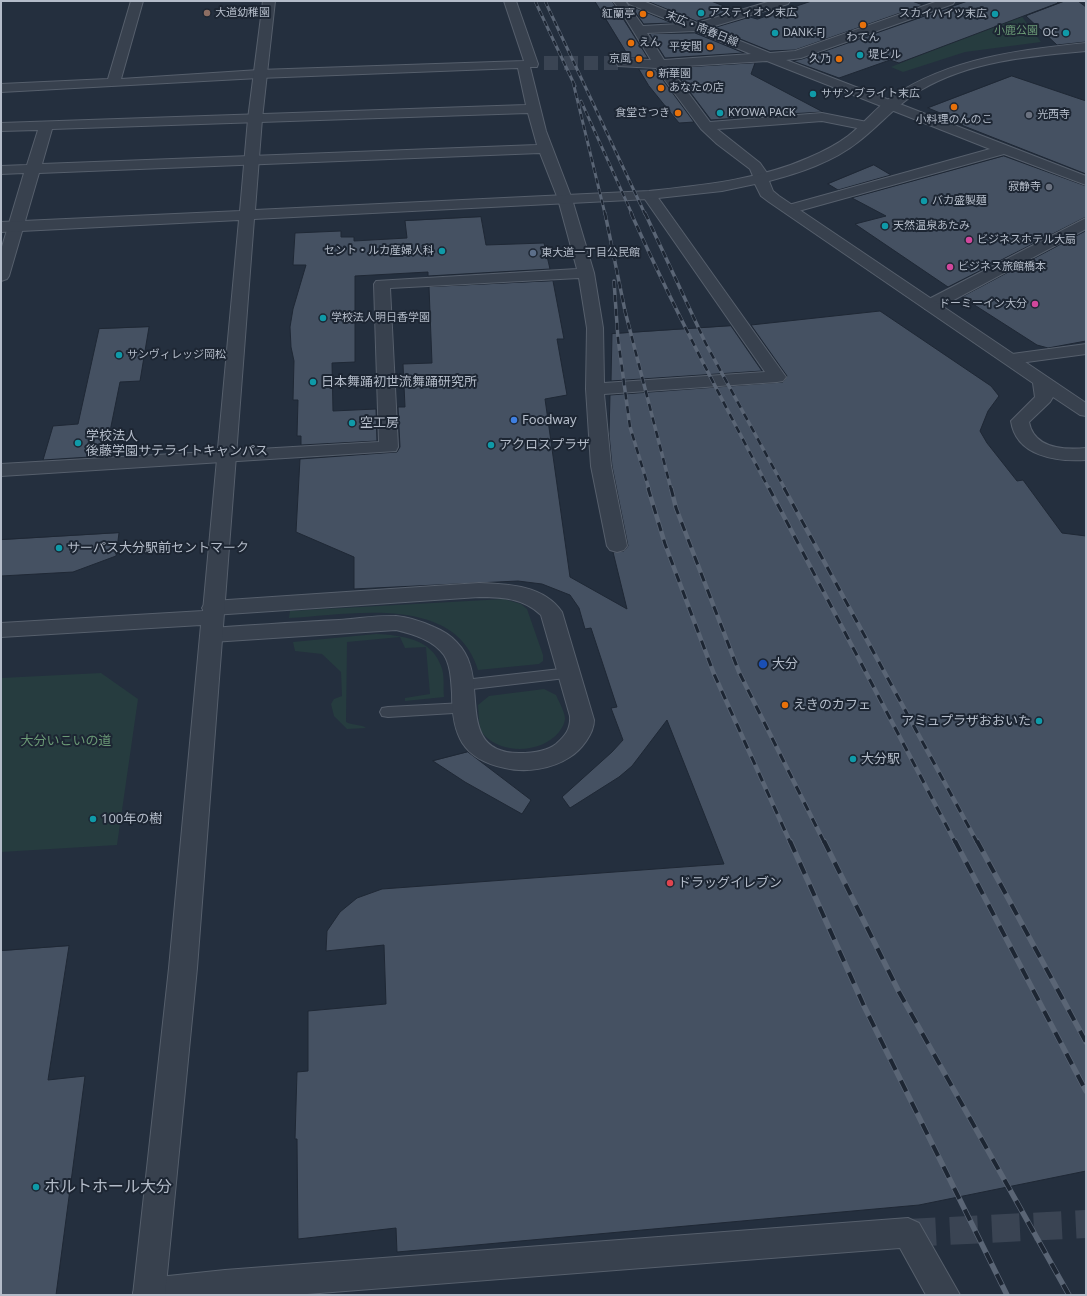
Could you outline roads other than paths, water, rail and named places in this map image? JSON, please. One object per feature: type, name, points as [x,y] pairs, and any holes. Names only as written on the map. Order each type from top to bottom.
[{"type":"street","points":[[113,83],[137,1]]},
{"type":"street","points":[[269,1],[252,159],[183,968],[149,1294],[224,1285],[908,1233],[944,1295]]},
{"type":"street","points":[[510,1],[533,64],[534,109],[545,149],[565,199],[586,273],[595,328],[595,390],[601,466],[617,546]]},
{"type":"street","points":[[619,1],[660,64],[706,126],[722,141],[755,166],[760,173],[766,193],[1086,411]]},
{"type":"street","name":"末広・南春日線","points":[[633,1],[771,58],[1086,181]]},
{"type":"street","points":[[639,30],[697,27],[784,1]]},
{"type":"street","points":[[623,63],[660,64],[771,58],[805,53],[939,2]]},
{"type":"street","points":[[8,227],[649,195],[705,190],[761,180],[836,150],[857,136],[890,105],[918,85],[945,73],[978,62],[1034,52],[1086,47]]},
{"type":"street","points":[[1,88],[260,74],[533,64]]},
{"type":"street","points":[[1,127],[534,109]]},
{"type":"street","points":[[706,126],[822,117],[867,126]]},
{"type":"street","points":[[1,276],[8,227],[34,169],[46,126]]},
{"type":"street","points":[[1,170],[252,159],[545,149]]},
{"type":"street","points":[[790,209],[1005,149]]},
{"type":"street","points":[[595,390],[777,377],[649,195]]},
{"type":"street","points":[[931,305],[1086,223]]},
{"type":"street","points":[[1,470],[389,447],[382,284],[586,273]]},
{"type":"street","points":[[1012,360],[1086,349]]},
{"type":"street","points":[[1041,379],[1044,398],[1020,422],[1020,428],[1024,435],[1041,448],[1053,452],[1067,455],[1086,454]]},
{"type":"street","points":[[1,630],[212,620],[396,623],[414,626],[434,636],[453,652],[460,665],[464,685],[465,727],[472,742],[482,751],[496,759],[514,762],[552,758],[568,748],[581,728],[582,716],[551,612],[542,603],[529,596],[513,592],[479,590],[212,620]]},
{"type":"lane","points":[[464,685],[569,673]]},
{"type":"lane","points":[[388,712],[464,708]]},
{"type":"tunnel","points":[[544,63],[623,63]]},
{"type":"tunnel","points":[[908,1233],[1086,1224]]},
{"type":"railway","points":[[535,1],[575,86]]},
{"type":"railway","points":[[545,1],[645,214]]},
{"type":"railway","points":[[573,82],[605,214]]},
{"type":"railway","points":[[581,101],[632,214]]},
{"type":"railway","points":[[605,213],[625,311],[671,489]]},
{"type":"railway","points":[[631,213],[680,318],[769,489]]},
{"type":"railway","points":[[645,213],[706,344],[785,489]]},
{"type":"railway","points":[[614,281],[618,339],[630,427],[649,489]]},
{"type":"railway","points":[[648,488],[665,544],[714,674],[790,842]]},
{"type":"railway","points":[[671,488],[676,508],[739,672],[824,842]]},
{"type":"railway","points":[[769,488],[955,842]]},
{"type":"railway","points":[[784,488],[977,842]]},
{"type":"railway","points":[[790,841],[864,1006],[1007,1295]]},
{"type":"railway","points":[[824,841],[899,992],[1069,1295]]},
{"type":"railway","points":[[955,841],[1086,1091]]},
{"type":"railway","points":[[977,841],[1086,1042]]},
{"type":"place","name":"大道幼稚園","points":[[207,13]]},
{"type":"place","name":"アスティオン末広","points":[[701,13]]},
{"type":"place","name":"紅蘭亭","points":[[643,14]]},
{"type":"place","name":"スカイハイツ末広","points":[[995,14]]},
{"type":"place","name":"わてん","points":[[863,25]]},
{"type":"place","name":"DANK-FJ","points":[[775,33]]},
{"type":"place","name":"OC","points":[[1066,33]]},
{"type":"place","name":"えん","points":[[631,43]]},
{"type":"place","name":"平安閣","points":[[710,47]]},
{"type":"place","name":"堤ビル","points":[[860,55]]},
{"type":"place","name":"京風","points":[[639,59]]},
{"type":"place","name":"久乃","points":[[839,59]]},
{"type":"place","name":"新華園","points":[[650,74]]},
{"type":"place","name":"あなたの店","points":[[661,88]]},
{"type":"place","name":"サザンブライト末広","points":[[813,94]]},
{"type":"place","name":"小料理のんのこ","points":[[954,107]]},
{"type":"place","name":"食堂さつき","points":[[678,113]]},
{"type":"place","name":"KYOWA PACK","points":[[720,113]]},
{"type":"place","name":"光西寺","points":[[1029,115]]},
{"type":"place","name":"寂静寺","points":[[1049,187]]},
{"type":"place","name":"バカ盛製麺","points":[[924,201]]},
{"type":"place","name":"天然温泉あたみ","points":[[885,226]]},
{"type":"place","name":"ビジネスホテル大扇","points":[[969,240]]},
{"type":"place","name":"セント・ルカ産婦人科","points":[[442,251]]},
{"type":"place","name":"東大道一丁目公民館","points":[[533,253]]},
{"type":"place","name":"ビジネス旅館橋本","points":[[950,267]]},
{"type":"place","name":"ドーミーイン大分","points":[[1035,304]]},
{"type":"place","name":"学校法人明日香学園","points":[[323,318]]},
{"type":"place","name":"サンヴィレッジ岡松","points":[[119,355]]},
{"type":"place","name":"日本舞踊初世流舞踊研究所","points":[[313,382]]},
{"type":"place","name":"Foodway","points":[[514,420]]},
{"type":"place","name":"空工房","points":[[352,423]]},
{"type":"place","name":"学校法人 後藤学園サテライトキャンパス","points":[[78,443]]},
{"type":"place","name":"アクロスプラザ","points":[[491,445]]},
{"type":"place","name":"サーパス大分駅前セントマーク","points":[[59,548]]},
{"type":"place","name":"大分","points":[[763,664]]},
{"type":"place","name":"えきのカフェ","points":[[785,705]]},
{"type":"place","name":"アミュプラザおおいた","points":[[1039,721]]},
{"type":"place","name":"大分駅","points":[[853,759]]},
{"type":"place","name":"100年の樹","points":[[93,819]]},
{"type":"place","name":"ドラッグイレブン","points":[[670,883]]},
{"type":"place","name":"ホルトホール大分","points":[[36,1187]]},
{"type":"park label","name":"小鹿公園","points":[[1016,31]]},
{"type":"park label","name":"大分いこいの道","points":[[66,741]]}]
